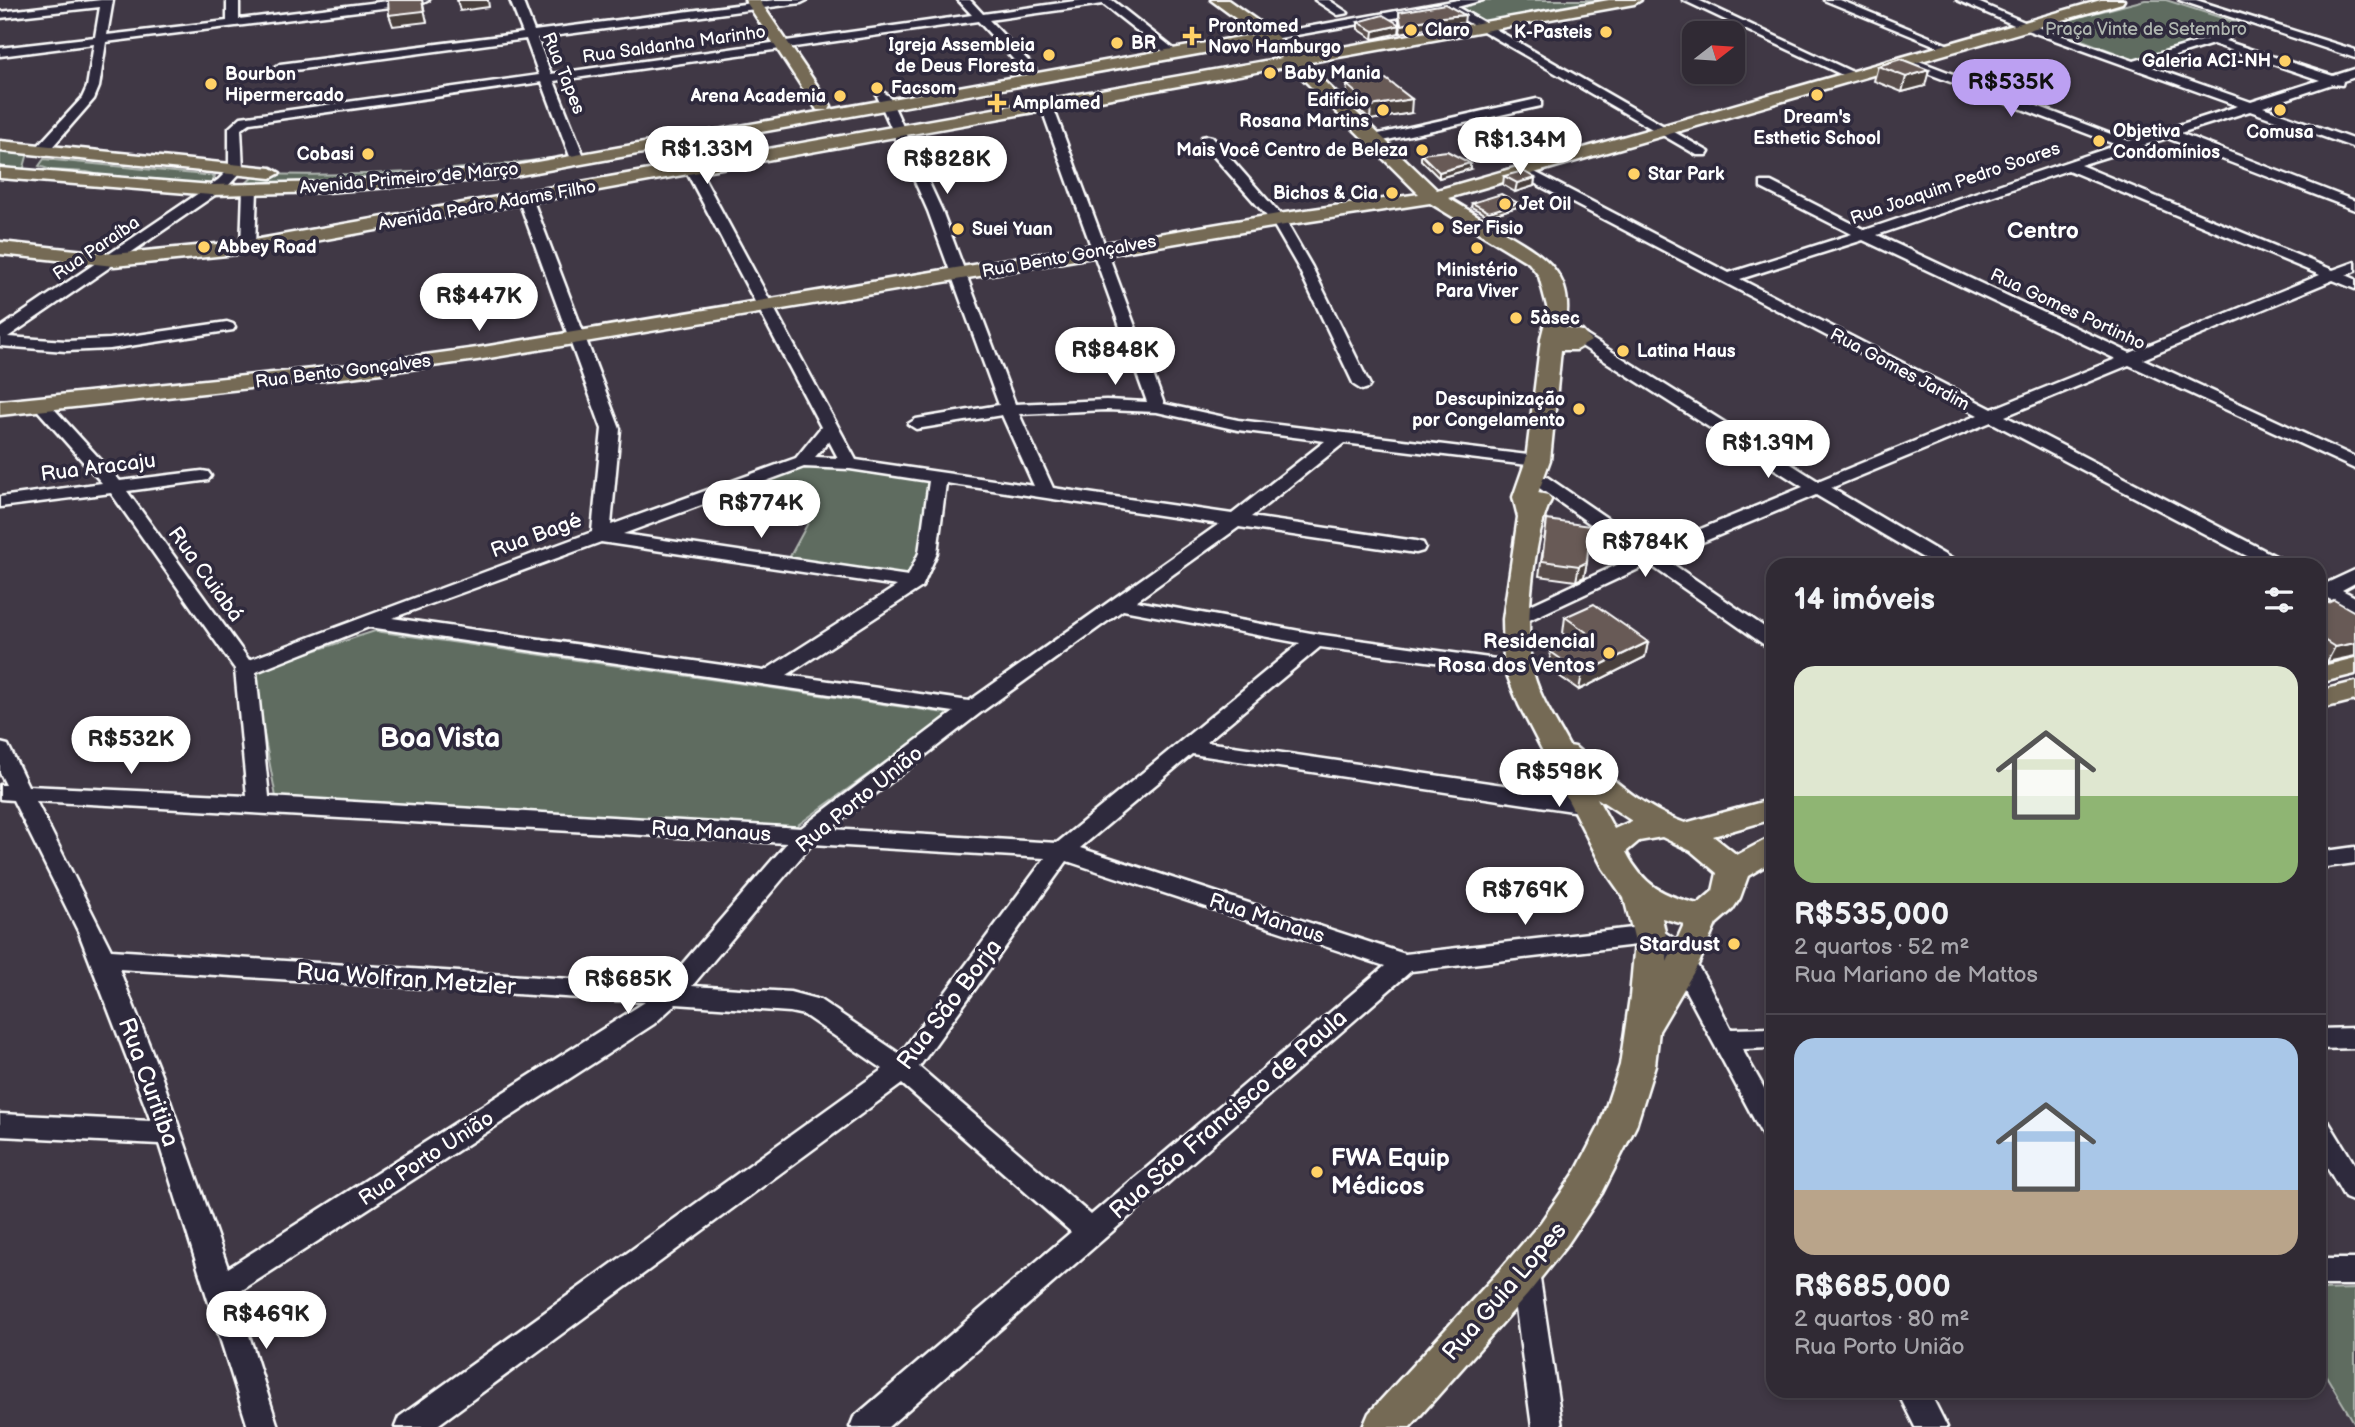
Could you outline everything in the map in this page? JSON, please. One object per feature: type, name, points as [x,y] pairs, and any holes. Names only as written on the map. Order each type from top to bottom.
[{"type":"main road","points":[[1218,0],[1264,32],[1433,197],[1536,259],[1549,275],[1569,340],[1550,367],[1539,471],[1540,499],[1531,517],[1516,619],[1518,667],[1552,743],[1611,850],[1622,876],[1639,897],[1703,917],[1719,906],[1730,892],[1733,871],[1722,856],[1616,799],[1552,743]]},
{"type":"main road","name":"Avenida Pedro Adams Filho","points":[[0,248],[114,260],[248,247],[1634,0]]},
{"type":"main road","name":"Rua Bento Gonçalves","points":[[0,408],[375,368],[578,338],[1278,220],[1433,197],[2117,0]]},
{"type":"main road","points":[[761,3],[829,105]]},
{"type":"main road","name":"Avenida Primeiro de Março","points":[[0,146],[236,170],[329,175],[399,172],[577,155],[1264,32]]},
{"type":"main road","name":"Avenida Primeiro de Março","points":[[0,173],[212,190],[327,187],[460,178],[503,173],[577,155],[829,105],[886,100],[1029,69],[1168,49]]},
{"type":"main road","points":[[42,150],[30,166],[33,172],[98,182]]},
{"type":"main road","points":[[2326,673],[2355,666]]},
{"type":"main road","points":[[2326,699],[2355,691]]},
{"type":"main road","points":[[1611,850],[1630,832],[1674,829],[1766,810]]},
{"type":"main road","points":[[1733,871],[1766,851]]},
{"type":"main road","name":"Rua Guia Lopes","points":[[1384,1427],[1525,1272],[1567,1217],[1603,1161],[1639,1065],[1646,1024],[1650,935],[1639,897]]},
{"type":"main road","name":"Rua Guia Lopes","points":[[1646,1024],[1683,964],[1703,917]]},
{"type":"street","points":[[233,0],[233,23]]},
{"type":"street","points":[[0,52],[423,0]]},
{"type":"street","name":"Rua Tapes","points":[[516,0],[577,155]]},
{"type":"street","points":[[280,68],[761,3],[801,0]]},
{"type":"street","points":[[964,0],[1029,69]]},
{"type":"street","points":[[1106,0],[1168,49]]},
{"type":"street","name":"Rua Saldanha Marinho","points":[[236,170],[235,128],[246,120],[1106,0]]},
{"type":"street","points":[[1321,0],[1342,13]]},
{"type":"street","name":"Avenida Primeiro de Março","points":[[1264,32],[1342,13],[1419,0]]},
{"type":"street","name":"Avenida Primeiro de Março","points":[[1264,32],[1477,0]]},
{"type":"street","points":[[1689,0],[1856,76]]},
{"type":"street","points":[[1830,0],[1950,48]]},
{"type":"street","points":[[1963,0],[2025,26],[2355,144]]},
{"type":"street","points":[[2185,0],[2355,54]]},
{"type":"street","points":[[0,15],[106,2],[93,87],[88,99],[42,150]]},
{"type":"street","points":[[1448,6],[1702,152]]},
{"type":"street","points":[[2134,65],[2262,26]]},
{"type":"street","points":[[2214,41],[2355,87]]},
{"type":"street","points":[[1906,61],[2128,145]]},
{"type":"street","name":"Rua Joaquim Pedro Soares","points":[[1728,278],[1864,235],[2128,145],[2355,73]]},
{"type":"street","points":[[886,100],[960,274],[1008,409],[1045,491]]},
{"type":"street","points":[[1374,139],[1537,103]]},
{"type":"street","points":[[1046,104],[1157,407]]},
{"type":"street","points":[[2167,133],[2355,206]]},
{"type":"street","points":[[1207,139],[1278,220],[1305,267],[1362,385]]},
{"type":"street","points":[[2068,165],[2355,284]]},
{"type":"street","points":[[692,169],[850,464]]},
{"type":"street","name":"Rua Paraíba","points":[[0,335],[114,260],[236,170]]},
{"type":"street","name":"Rua Gomes Jardim","points":[[1522,171],[2265,558]]},
{"type":"street","name":"Rua Gomes Portinho","points":[[1766,184],[1864,235],[2355,464]]},
{"type":"street","points":[[248,247],[250,189]]},
{"type":"street","points":[[525,198],[611,429],[601,536],[915,583]]},
{"type":"street","points":[[1516,619],[1649,557],[2355,266]]},
{"type":"street","points":[[0,341],[66,346],[110,344],[227,327]]},
{"type":"street","points":[[1569,340],[1610,359],[1819,489],[1936,558]]},
{"type":"street","name":"Rua Cuiabá","points":[[40,404],[116,488],[246,669]]},
{"type":"street","points":[[916,424],[1008,409],[1105,405],[1157,407],[1238,425]]},
{"type":"street","points":[[1073,408],[1159,420],[1238,425],[1539,471],[1649,557],[1766,637]]},
{"type":"street","points":[[802,462],[829,429]]},
{"type":"street","name":"Rua Porto União","points":[[221,1289],[645,1017],[669,996],[806,836],[973,708],[1236,520],[1338,439]]},
{"type":"street","points":[[802,462],[850,464],[1416,547]]},
{"type":"street","name":"Rua Bagé","points":[[246,669],[367,621],[802,462]]},
{"type":"street","name":"Rua Aracaju","points":[[0,502],[202,476]]},
{"type":"street","points":[[765,680],[915,583],[928,553],[938,477]]},
{"type":"street","points":[[2326,588],[2355,576]]},
{"type":"street","points":[[2326,592],[2355,606]]},
{"type":"street","points":[[1118,603],[1316,640],[1518,667]]},
{"type":"street","points":[[367,621],[973,708]]},
{"type":"street","name":"Rua São Borja","points":[[410,1427],[903,1069],[1062,850],[1316,640]]},
{"type":"street","points":[[246,669],[259,804]]},
{"type":"street","points":[[1189,747],[1586,805]]},
{"type":"street","name":"Rua Curitiba","points":[[0,750],[10,792],[103,959],[168,1133],[221,1289],[263,1427]]},
{"type":"street","name":"Rua Manaus","points":[[10,792],[1062,850],[1405,963]]},
{"type":"street","points":[[2326,859],[2355,855]]},
{"type":"street","points":[[1405,963],[1650,935],[1683,964],[1766,1117]]},
{"type":"street","name":"Rua Wolfran Metzler","points":[[103,959],[790,1002],[811,1007],[903,1069],[1091,1232]]},
{"type":"street","name":"Rua São Francisco de Paula","points":[[865,1427],[1405,963]]},
{"type":"street","points":[[1724,1039],[1766,1038]]},
{"type":"street","points":[[2326,1039],[2355,1038]]},
{"type":"street","points":[[0,1125],[168,1133]]},
{"type":"street","points":[[2326,1141],[2355,1190]]},
{"type":"street","points":[[1525,1272],[1547,1427]]},
{"type":"street","points":[[2326,1272],[2355,1272]]},
{"type":"street","points":[[1916,1398],[1932,1427]]},
{"type":"green space","points":[[1484,0],[1623,0],[1486,24],[1455,7]]},
{"type":"green space","name":"Praça Vinte de Setembro","points":[[2145,0],[2166,0],[2244,25],[2138,61],[2044,26]]},
{"type":"green space","points":[[0,149],[28,153],[23,171],[0,168]]},
{"type":"green space","points":[[552,158],[476,174],[438,178],[243,186],[256,174],[404,172]]},
{"type":"green space","points":[[44,159],[215,176],[212,183],[204,188],[138,184],[87,172],[51,170],[39,166]]},
{"type":"green space","points":[[802,465],[850,467],[933,479],[922,552],[911,579],[788,560],[815,510],[715,497]]},
{"type":"green space","points":[[375,631],[952,714],[795,827],[276,797],[252,671]]},
{"type":"green space","points":[[2355,1289],[2355,1424],[2326,1376],[2326,1290]]},
{"type":"building","points":[[388,0],[422,0],[424,11],[389,15]]},
{"type":"building","points":[[1445,4],[1465,15],[1401,25],[1399,12]]},
{"type":"building","points":[[1383,15],[1400,25],[1374,31],[1358,22]]},
{"type":"building","points":[[1901,59],[1929,70],[1906,77],[1878,66]]},
{"type":"building","points":[[1386,79],[1412,99],[1371,106],[1347,85]]},
{"type":"building","points":[[1447,151],[1470,163],[1439,172],[1421,154]]},
{"type":"building","points":[[1523,171],[1535,178],[1517,183],[1504,176]]},
{"type":"building","points":[[1501,194],[1518,203],[1489,212],[1472,203]]},
{"type":"building","points":[[1547,520],[1590,526],[1587,562],[1579,566],[1542,561]]},
{"type":"building","points":[[2334,600],[2355,612],[2355,643],[2335,647],[2326,641],[2326,604]]},
{"type":"building","points":[[1594,604],[1648,642],[1582,674],[1551,652],[1589,634],[1565,617]]},
{"type":"place","name":"Claro","points":[[1411,30]]},
{"type":"place","name":"K-Pasteis","points":[[1606,32]]},
{"type":"place","name":"Prontomed Novo Hamburgo","points":[[1192,36]]},
{"type":"place","name":"BR","points":[[1117,43]]},
{"type":"place","name":"Igreja Assembleia de Deus Floresta","points":[[1049,55]]},
{"type":"place","name":"Galeria ACI-NH","points":[[2285,61]]},
{"type":"place","name":"Baby Mania","points":[[1270,73]]},
{"type":"place","name":"Bourbon Hipermercado","points":[[211,84]]},
{"type":"place","name":"Facsom","points":[[877,88]]},
{"type":"place","name":"Dream's Esthetic School","points":[[1817,95]]},
{"type":"place","name":"Arena Academia","points":[[840,96]]},
{"type":"place","name":"Amplamed","points":[[997,103]]},
{"type":"place","name":"Edifício Rosana Martins","points":[[1383,110]]},
{"type":"place","name":"Comusa","points":[[2280,110]]},
{"type":"place","name":"Objetiva Condomínios","points":[[2099,141]]},
{"type":"place","name":"Mais Você Centro de Beleza","points":[[1422,150]]},
{"type":"place","name":"Cobasi","points":[[368,154]]},
{"type":"place","name":"Star Park","points":[[1634,174]]},
{"type":"place","name":"Bichos & Cia","points":[[1392,193]]},
{"type":"place","name":"Jet Oil","points":[[1505,204]]},
{"type":"place","name":"Ser Fisio","points":[[1438,228]]},
{"type":"place","name":"Suei Yuan","points":[[958,229]]},
{"type":"place","name":"Abbey Road","points":[[204,247]]},
{"type":"place","name":"Ministério Para Viver","points":[[1477,248]]},
{"type":"place","name":"5àsec","points":[[1516,318]]},
{"type":"place","name":"Latina Haus","points":[[1623,351]]},
{"type":"place","name":"Descupinização por Congelamento","points":[[1579,409]]},
{"type":"place","name":"Residencial Rosa dos Ventos","points":[[1609,653]]},
{"type":"place","name":"Stardust","points":[[1734,944]]},
{"type":"place","name":"FWA Equip Médicos","points":[[1317,1172]]},
{"type":"district","name":"Centro","points":[[2043,230]]},
{"type":"district","name":"Boa Vista","points":[[440,737]]}]
